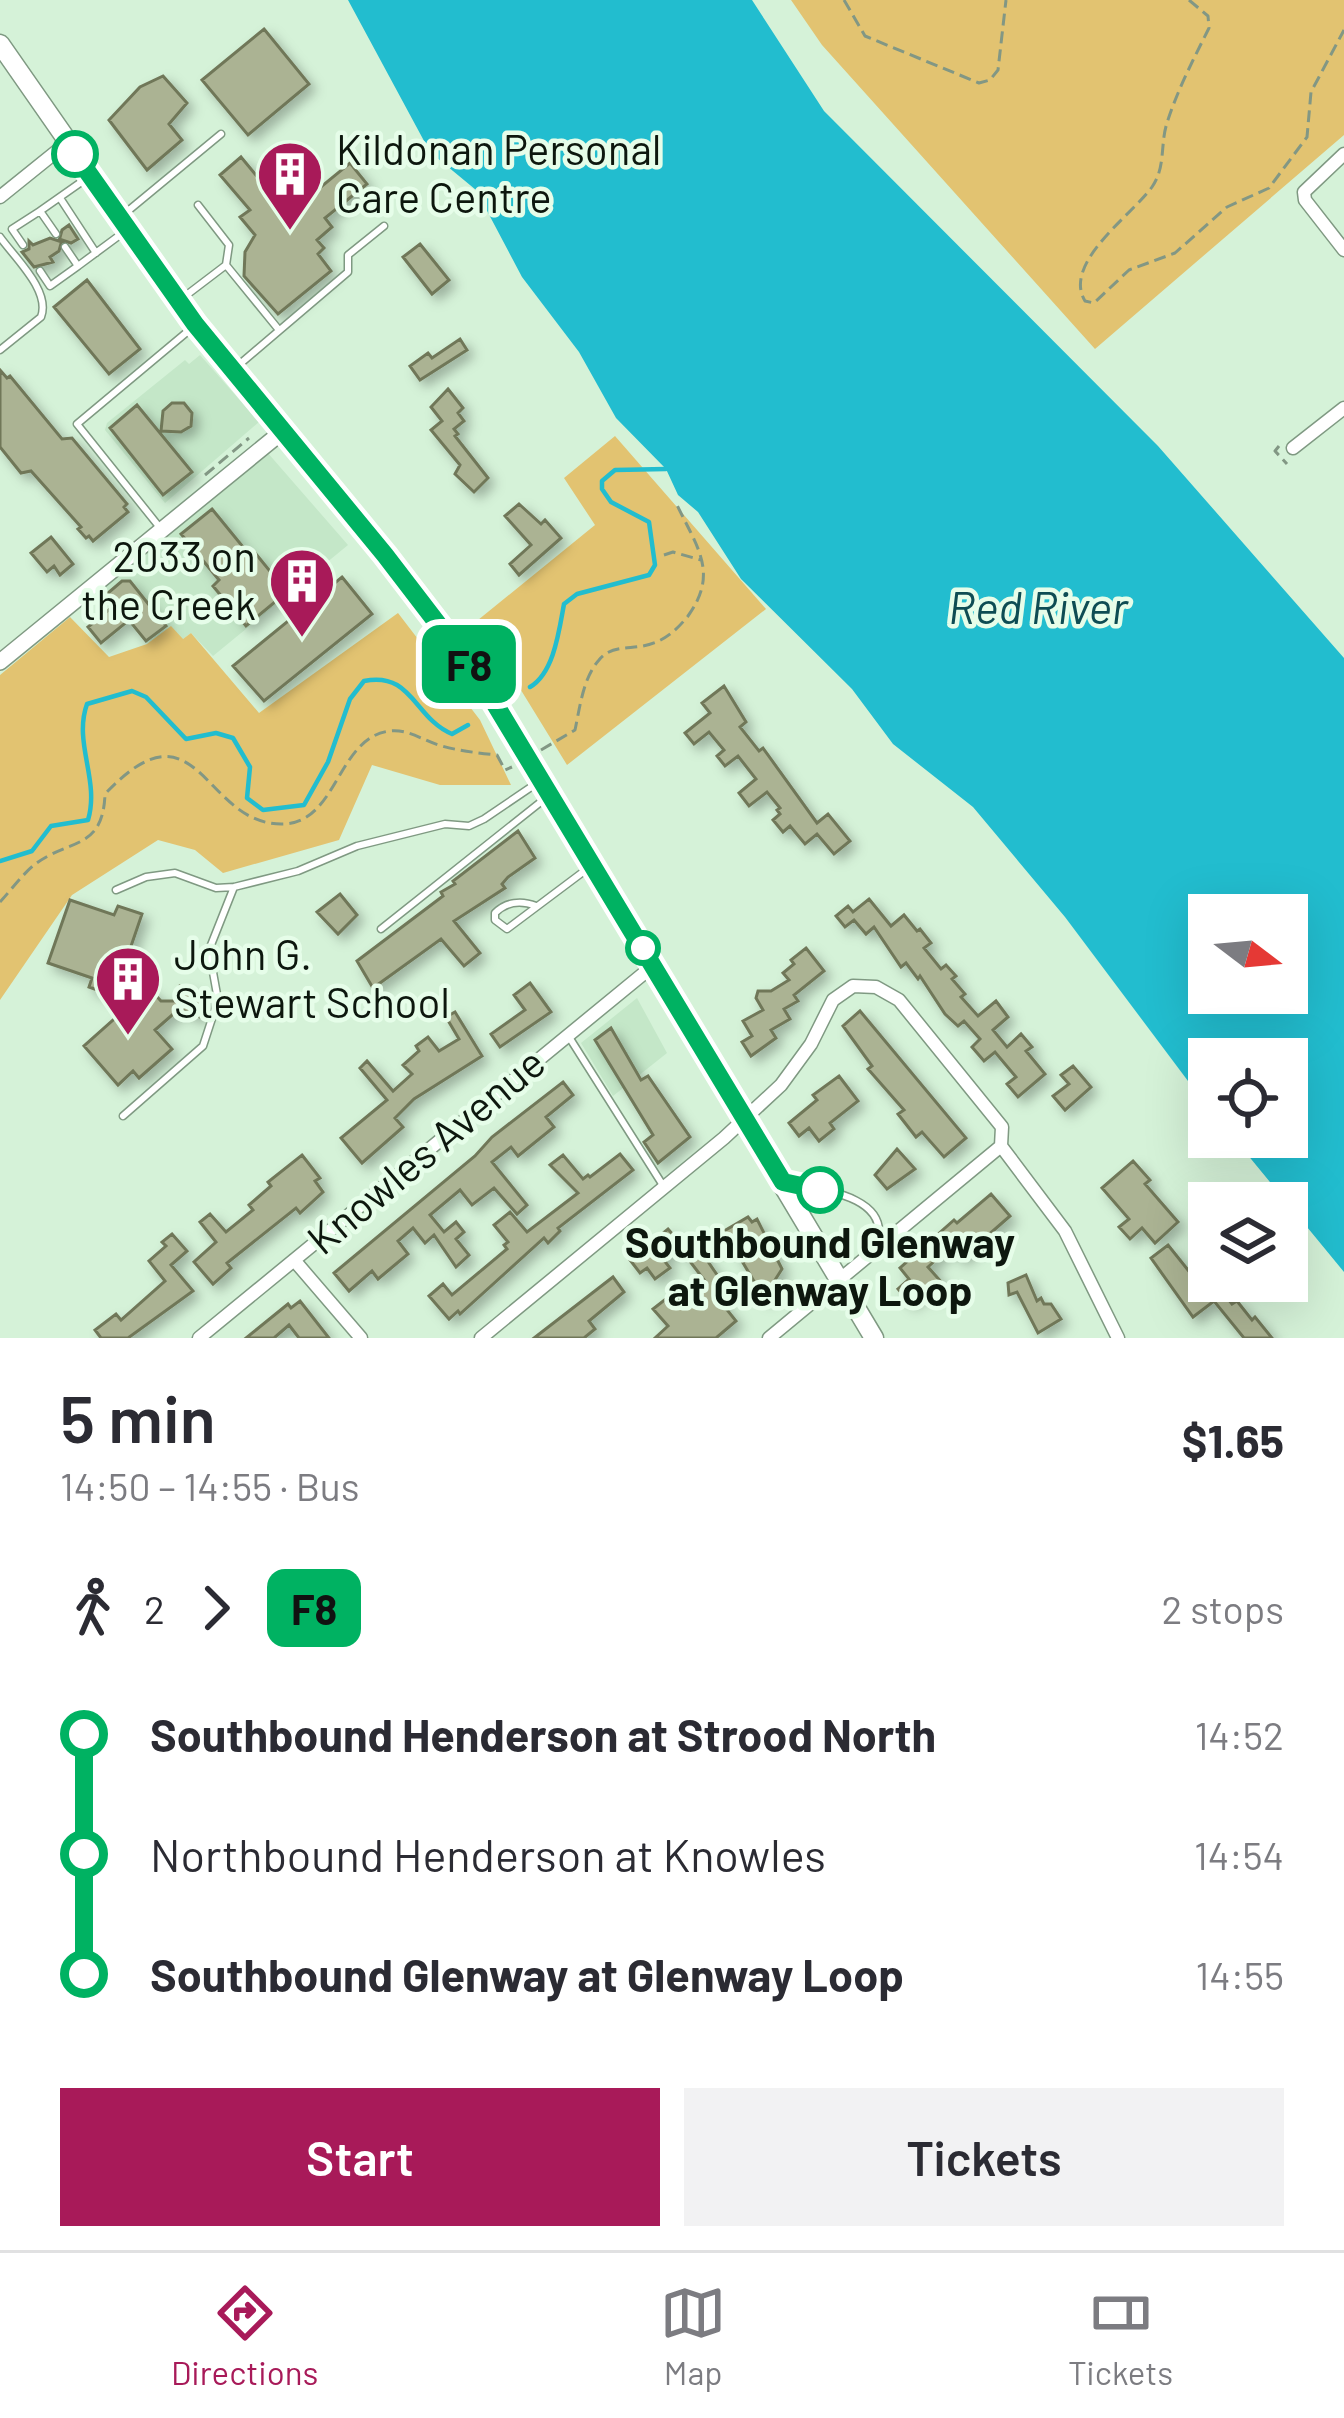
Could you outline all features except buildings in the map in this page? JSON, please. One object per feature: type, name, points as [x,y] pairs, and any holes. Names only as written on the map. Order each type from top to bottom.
[{"type":"main road","points":[[0,44],[195,324],[480,679],[874,1338]]},
{"type":"street","points":[[0,197],[67,142]]},
{"type":"street","points":[[1344,154],[1304,192],[1305,200],[1344,250]]},
{"type":"street","points":[[1293,448],[1344,408]]},
{"type":"street","points":[[1299,419],[1311,435]]},
{"type":"street","points":[[0,662],[283,431]]},
{"type":"street","name":"Knowles Avenue","points":[[199,1338],[654,965]]},
{"type":"street","points":[[481,1338],[781,1085],[811,1044],[833,1000],[853,986],[876,987],[899,1000],[1002,1127],[1001,1146],[1065,1231],[1118,1338]]},
{"type":"street","points":[[769,1338],[1001,1146]]},
{"type":"street","points":[[294,1260],[361,1338]]},
{"type":"lane","points":[[40,271],[50,286],[96,253],[221,134]]},
{"type":"lane","points":[[23,245],[12,229],[90,176]]},
{"type":"lane","points":[[60,198],[96,253]]},
{"type":"lane","points":[[180,300],[226,265],[229,244],[198,205]]},
{"type":"lane","points":[[40,211],[56,234]]},
{"type":"lane","points":[[233,370],[348,272],[348,255],[384,226]]},
{"type":"lane","points":[[0,237],[41,294],[45,309],[0,350]]},
{"type":"lane","points":[[65,247],[78,266]]},
{"type":"lane","points":[[226,265],[280,330]]},
{"type":"lane","points":[[161,529],[77,424],[195,324]]},
{"type":"lane","points":[[116,890],[146,877],[175,873],[216,888],[234,887],[298,871],[358,846],[445,824],[469,826],[547,786]]},
{"type":"lane","points":[[381,929],[547,786]]},
{"type":"lane","points":[[536,906],[527,902],[503,905],[494,913],[495,920],[507,929],[594,864]]},
{"type":"lane","points":[[123,1116],[203,1046],[218,1000],[209,950],[234,887]]},
{"type":"lane","points":[[567,1034],[664,1187]]},
{"type":"lane","points":[[783,1182],[863,1203],[876,1218],[880,1237],[874,1250]]},
{"type":"path","points":[[844,0],[865,36],[979,83],[990,80],[998,70],[1006,0]]},
{"type":"path","points":[[1189,0],[1208,16],[1209,28],[1166,126],[1161,167],[1154,185],[1093,253],[1079,277],[1085,301],[1094,302],[1129,271],[1174,253],[1227,207],[1269,188],[1307,137],[1311,92],[1344,30]]},
{"type":"path","points":[[0,902],[35,864],[91,836],[104,811],[105,794],[141,760],[164,755],[182,760],[242,810],[281,825],[311,814],[351,754],[385,731],[409,731],[438,745],[497,755],[506,770],[529,757],[575,730],[592,671],[606,653],[671,636],[701,594],[706,577],[703,561],[677,505]]},
{"type":"path","points":[[664,555],[673,552],[703,561]]},
{"type":"shaded area","points":[[791,0],[1344,0],[1344,135],[1095,349],[822,45]]},
{"type":"shaded area","points":[[200,355],[259,422],[165,503],[105,430],[107,423],[185,360],[189,364]]},
{"type":"shaded area","points":[[615,436],[766,609],[567,765],[478,620],[595,525],[564,478]]},
{"type":"shaded area","points":[[267,452],[348,545],[213,656],[191,633],[183,639],[147,644],[99,588]]},
{"type":"shaded area","points":[[398,613],[480,720],[511,785],[440,785],[372,765],[339,840],[223,873],[195,850],[158,840],[72,895],[0,1000],[0,675],[70,617],[109,657],[147,644],[171,626],[183,639],[191,633],[259,713]]},
{"type":"shaded area","points":[[637,998],[667,1053],[613,1096],[581,1043]]},
{"type":"water","name":"Red River","points":[[348,0],[752,0],[824,111],[1158,446],[1344,658],[1344,1272],[1308,1228],[1308,1182],[1270,1182],[1250,1158],[1308,1158],[1308,1038],[1188,1038],[1188,1081],[1065,917],[973,807],[893,744],[852,689],[741,579],[698,512],[678,495],[666,469],[616,418],[579,352],[522,277],[476,190],[430,152]]},
{"type":"waterway","points":[[530,687],[550,662],[564,604],[577,594],[649,575],[655,565],[649,522],[611,502],[602,481],[615,470],[666,469]]},
{"type":"waterway","points":[[0,861],[32,851],[51,826],[88,820],[91,790],[83,733],[87,704],[132,691],[146,697],[186,739],[216,733],[233,738],[250,767],[247,798],[263,810],[304,805],[328,762],[350,699],[364,681],[380,680],[403,689],[429,718],[452,734],[468,725]]},
{"type":"bus line","name":"F8","points":[[75,154],[195,324],[480,679],[783,1182],[820,1190]]},
{"type":"place","name":"Kildonan Personal Care Centre","points":[[290,233]]},
{"type":"place","name":"2033 on the Creek","points":[[302,640]]},
{"type":"place","name":"John G. Stewart School","points":[[128,1038]]},
{"type":"place","name":"Southbound Glenway at Glenway Loop","points":[[820,1190]]}]
